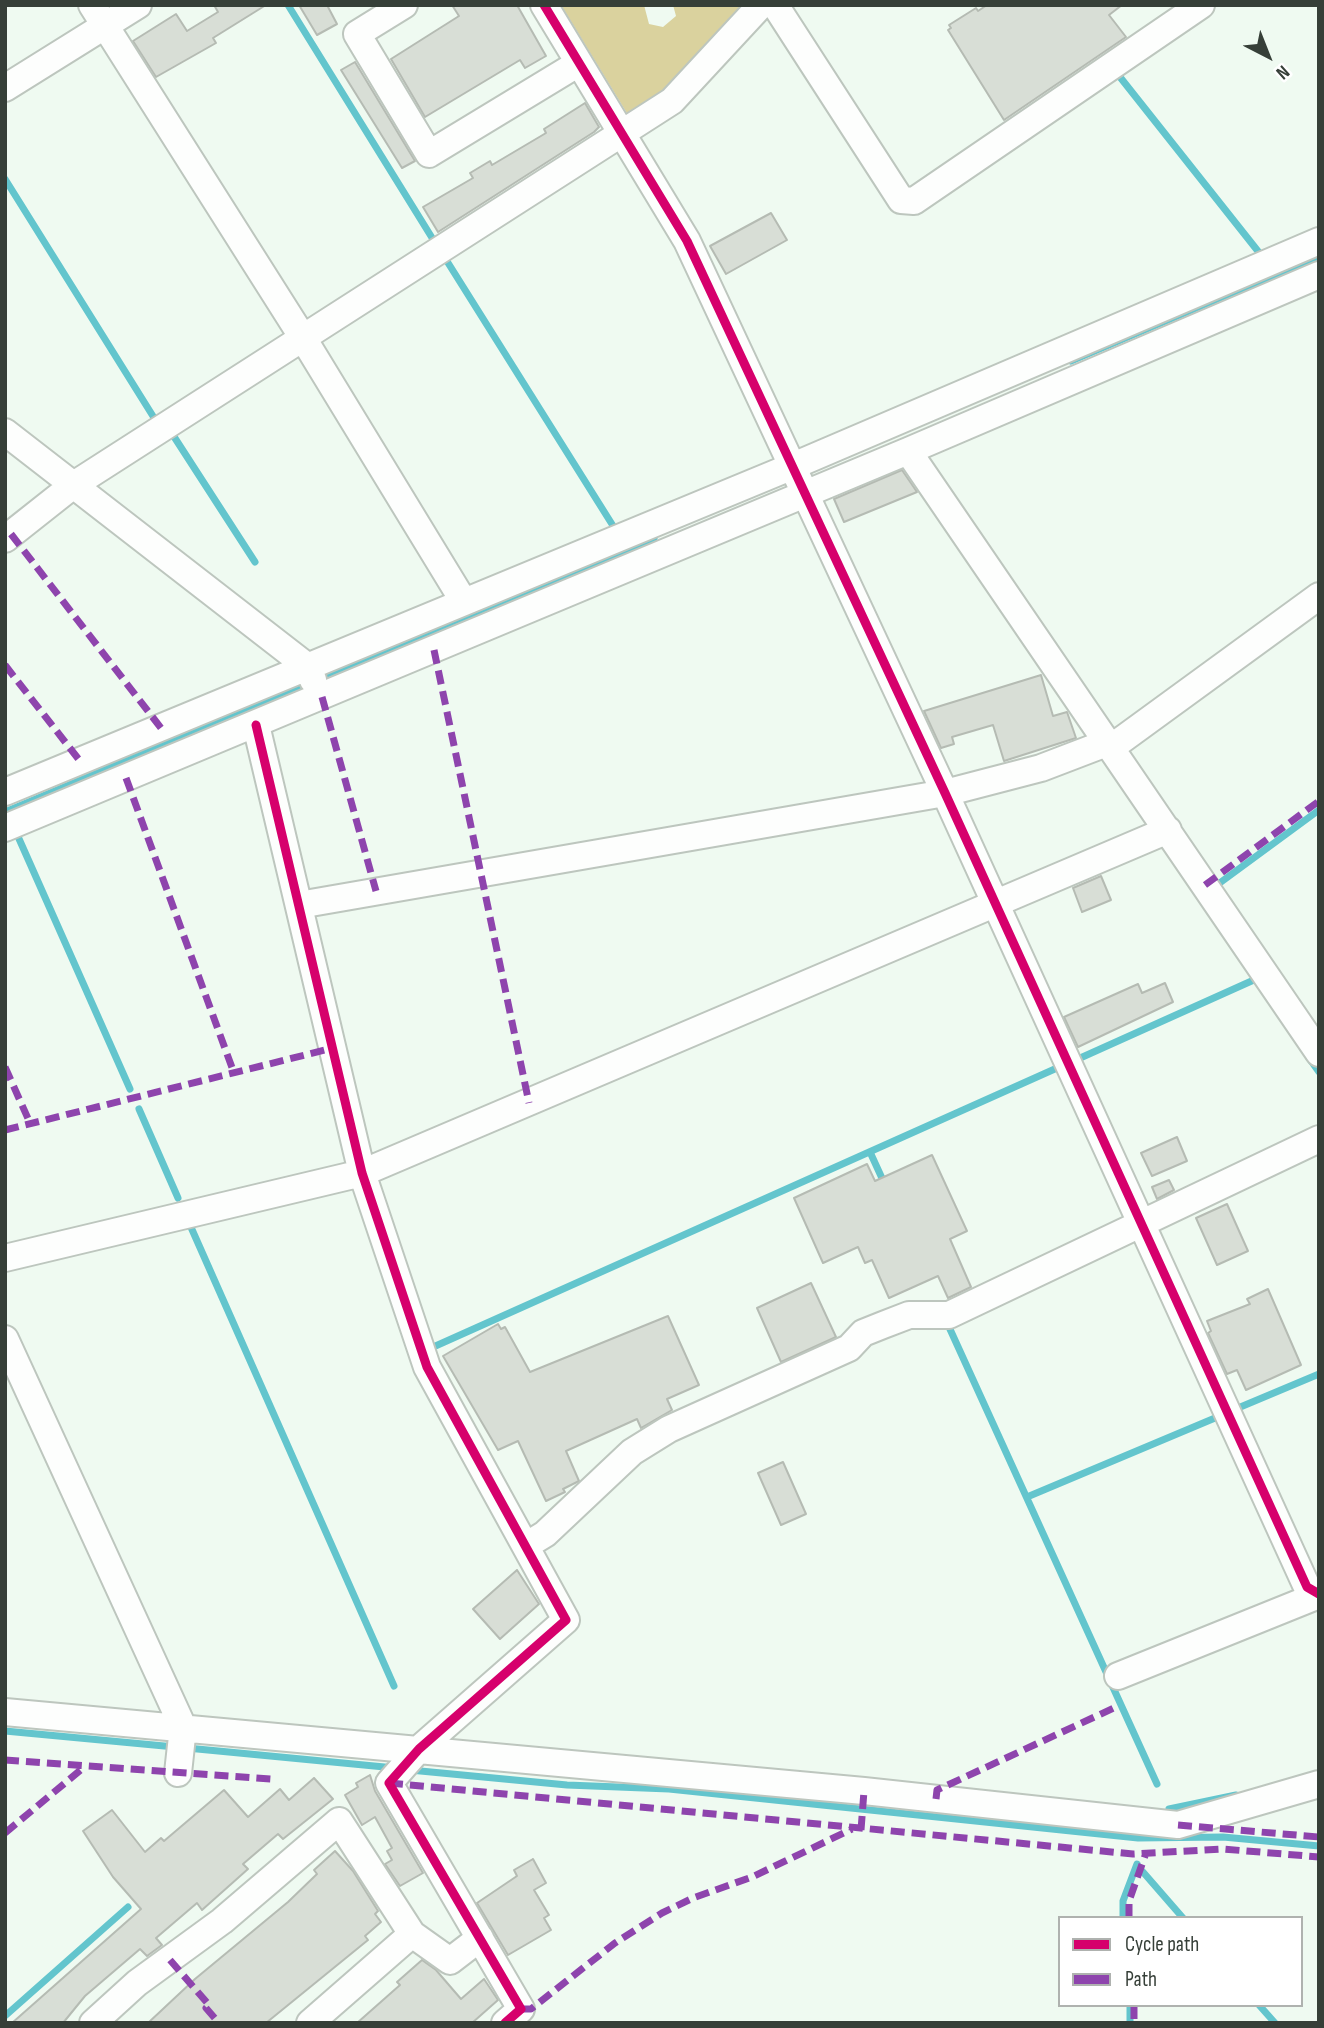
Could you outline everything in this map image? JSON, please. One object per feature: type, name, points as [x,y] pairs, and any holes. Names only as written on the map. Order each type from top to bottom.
[{"type":"street","points":[[5,88],[99,16],[138,5]]},
{"type":"street","points":[[404,5],[357,34],[429,154],[579,63]]},
{"type":"street","points":[[544,5],[687,241],[945,793],[1307,1587],[1319,1595]]},
{"type":"street","points":[[5,539],[72,486],[672,101],[761,5]]},
{"type":"street","points":[[775,5],[901,200],[914,201],[1201,5]]},
{"type":"street","points":[[99,16],[303,338],[464,602]]},
{"type":"street","points":[[5,792],[314,682],[800,480],[1319,241]]},
{"type":"street","points":[[5,828],[256,725],[314,682],[464,602],[800,480],[908,451],[1319,275]]},
{"type":"street","points":[[5,432],[314,682]]},
{"type":"street","points":[[908,451],[1317,1046]]},
{"type":"street","points":[[299,905],[945,793],[1041,768],[1110,745],[1319,596]]},
{"type":"street","points":[[256,725],[362,1173],[427,1367],[566,1620],[416,1752],[389,1783],[520,2008],[505,2023]]},
{"type":"street","points":[[5,1258],[362,1173],[1168,831]]},
{"type":"street","points":[[527,1545],[545,1534],[632,1452],[669,1429],[849,1348],[863,1333],[909,1315],[948,1315],[1319,1139]]},
{"type":"street","points":[[5,1339],[183,1731],[179,1770]]},
{"type":"street","points":[[1118,1676],[1319,1595]]},
{"type":"street","points":[[5,1712],[1178,1825],[1319,1784]]},
{"type":"street","points":[[93,2023],[137,1983],[222,1921],[338,1821],[412,1934],[450,1961],[480,1938]]},
{"type":"street","points":[[310,2023],[412,1934]]},
{"type":"shaded area","points":[[561,5],[644,5],[649,24],[663,27],[676,16],[673,5],[745,5],[665,92],[628,115]]},
{"type":"building","points":[[214,5],[266,5],[213,38],[216,43],[156,77],[133,41],[176,14],[187,31],[218,12]]},
{"type":"building","points":[[299,5],[327,5],[337,24],[317,35]]},
{"type":"building","points":[[452,5],[517,5],[546,56],[525,68],[520,60],[425,117],[391,59],[459,16]]},
{"type":"building","points":[[987,5],[1122,5],[1109,15],[1126,37],[1004,120],[948,30],[951,28],[949,25],[976,8],[978,11]]},
{"type":"building","points":[[355,62],[415,161],[402,168],[341,70]]},
{"type":"building","points":[[585,103],[599,127],[594,132],[438,232],[423,207],[473,178],[470,173],[490,161],[492,165],[546,133],[544,129]]},
{"type":"building","points":[[771,213],[787,240],[726,274],[710,246]]},
{"type":"building","points":[[902,470],[917,492],[844,522],[834,499]]},
{"type":"building","points":[[1041,675],[1053,716],[1067,712],[1076,738],[1004,761],[993,725],[952,737],[954,744],[941,748],[924,711]]},
{"type":"building","points":[[1101,876],[1111,900],[1082,912],[1073,888]]},
{"type":"building","points":[[1165,983],[1173,1002],[1078,1047],[1064,1017],[1138,984],[1142,993]]},
{"type":"building","points":[[1177,1137],[1187,1161],[1152,1176],[1141,1153]]},
{"type":"building","points":[[932,1155],[967,1231],[950,1239],[971,1287],[948,1298],[938,1276],[889,1298],[872,1260],[865,1263],[858,1247],[823,1263],[794,1198],[867,1164],[875,1181]]},
{"type":"building","points":[[1169,1180],[1174,1190],[1157,1199],[1152,1187]]},
{"type":"building","points":[[1227,1204],[1248,1251],[1217,1265],[1196,1218]]},
{"type":"building","points":[[811,1283],[836,1337],[781,1362],[757,1308]]},
{"type":"building","points":[[1268,1289],[1301,1365],[1246,1390],[1237,1370],[1227,1374],[1208,1333],[1211,1331],[1207,1321],[1250,1304],[1247,1299]]},
{"type":"building","points":[[668,1316],[699,1385],[667,1399],[672,1410],[641,1428],[637,1419],[566,1451],[579,1481],[563,1489],[565,1492],[546,1501],[518,1441],[498,1450],[443,1356],[498,1324],[501,1329],[505,1327],[530,1372]]},
{"type":"building","points":[[783,1462],[806,1514],[781,1525],[758,1473]]},
{"type":"building","points":[[517,1570],[539,1604],[500,1639],[473,1609]]},
{"type":"building","points":[[370,1775],[375,1791],[423,1873],[400,1886],[385,1864],[392,1860],[387,1851],[392,1848],[375,1817],[362,1825],[345,1795],[358,1787],[356,1783]]},
{"type":"building","points":[[314,1778],[333,1799],[283,1839],[278,1834],[243,1864],[248,1869],[202,1910],[197,1903],[156,1938],[162,1945],[147,1956],[140,1949],[85,1996],[63,2023],[12,2023],[141,1909],[113,1877],[83,1831],[112,1810],[145,1852],[161,1838],[164,1841],[224,1790],[248,1817],[280,1789],[289,1800]]},
{"type":"building","points":[[335,1851],[353,1871],[378,1911],[375,1914],[381,1922],[365,1936],[368,1940],[266,2023],[148,2023],[195,1979],[288,1902],[317,1874],[314,1870]]},
{"type":"building","points":[[533,1859],[546,1883],[534,1890],[549,1915],[544,1918],[551,1930],[508,1955],[477,1903],[517,1876],[514,1870]]},
{"type":"building","points":[[422,1960],[436,1970],[461,1999],[484,1979],[498,2000],[472,2023],[357,2023],[400,1985],[397,1982]]},
{"type":"waterway","points":[[288,5],[434,241]]},
{"type":"waterway","points":[[1116,72],[1261,255]]},
{"type":"waterway","points":[[5,179],[156,421]]},
{"type":"waterway","points":[[1071,361],[1319,256]]},
{"type":"waterway","points":[[445,258],[615,529],[620,528]]},
{"type":"waterway","points":[[171,432],[255,562]]},
{"type":"waterway","points":[[5,812],[654,538]]},
{"type":"waterway","points":[[1221,882],[1319,810]]},
{"type":"waterway","points":[[12,834],[16,832],[130,1089]]},
{"type":"waterway","points":[[1078,1059],[1256,979]]},
{"type":"waterway","points":[[1309,1058],[1319,1072]]},
{"type":"waterway","points":[[431,1348],[1057,1068]]},
{"type":"waterway","points":[[139,1109],[178,1198]]},
{"type":"waterway","points":[[870,1152],[886,1187]]},
{"type":"waterway","points":[[190,1225],[394,1686]]},
{"type":"waterway","points":[[949,1327],[1157,1784]]},
{"type":"waterway","points":[[1238,1408],[1319,1374]]},
{"type":"waterway","points":[[1027,1497],[1215,1418]]},
{"type":"waterway","points":[[5,1731],[175,1747]]},
{"type":"waterway","points":[[187,1748],[395,1768]]},
{"type":"waterway","points":[[410,1770],[567,1785],[669,1789],[1138,1838],[1223,1837],[1319,1846]]},
{"type":"waterway","points":[[1169,1809],[1236,1795]]},
{"type":"waterway","points":[[1123,1916],[1123,1901],[1137,1864]]},
{"type":"waterway","points":[[1143,1872],[1181,1916]]},
{"type":"waterway","points":[[5,2016],[128,1907]]},
{"type":"waterway","points":[[1130,2007],[1130,2023]]},
{"type":"waterway","points":[[1261,2007],[1275,2023]]},
{"type":"marked path","points":[[11,534],[161,728]]},
{"type":"marked path","points":[[434,650],[529,1103]]},
{"type":"marked path","points":[[5,665],[80,761]]},
{"type":"marked path","points":[[322,697],[376,891]]},
{"type":"marked path","points":[[126,778],[234,1073]]},
{"type":"marked path","points":[[1205,885],[1319,801]]},
{"type":"marked path","points":[[5,1130],[333,1048]]},
{"type":"marked path","points":[[5,1067],[30,1123]]},
{"type":"marked path","points":[[936,1799],[937,1790],[1116,1707]]},
{"type":"marked path","points":[[5,1760],[271,1779]]},
{"type":"marked path","points":[[5,1833],[83,1768]]},
{"type":"marked path","points":[[389,1783],[1133,1854],[1223,1849],[1319,1857]]},
{"type":"marked path","points":[[861,1830],[864,1791]]},
{"type":"marked path","points":[[1178,1825],[1319,1837]]},
{"type":"marked path","points":[[521,2009],[531,2009],[615,1943],[662,1913],[693,1898],[752,1877],[852,1829]]},
{"type":"marked path","points":[[1129,1916],[1129,1901],[1146,1853]]},
{"type":"marked path","points":[[170,1960],[209,2005],[206,2008],[219,2023]]},
{"type":"marked path","points":[[1134,2007],[1134,2023]]},
{"type":"cycle path","points":[[544,5],[687,241],[945,793],[1307,1587],[1319,1594]]},
{"type":"cycle path","points":[[256,725],[362,1173],[427,1367],[566,1620],[419,1749],[389,1783],[521,2009],[505,2023]]}]
